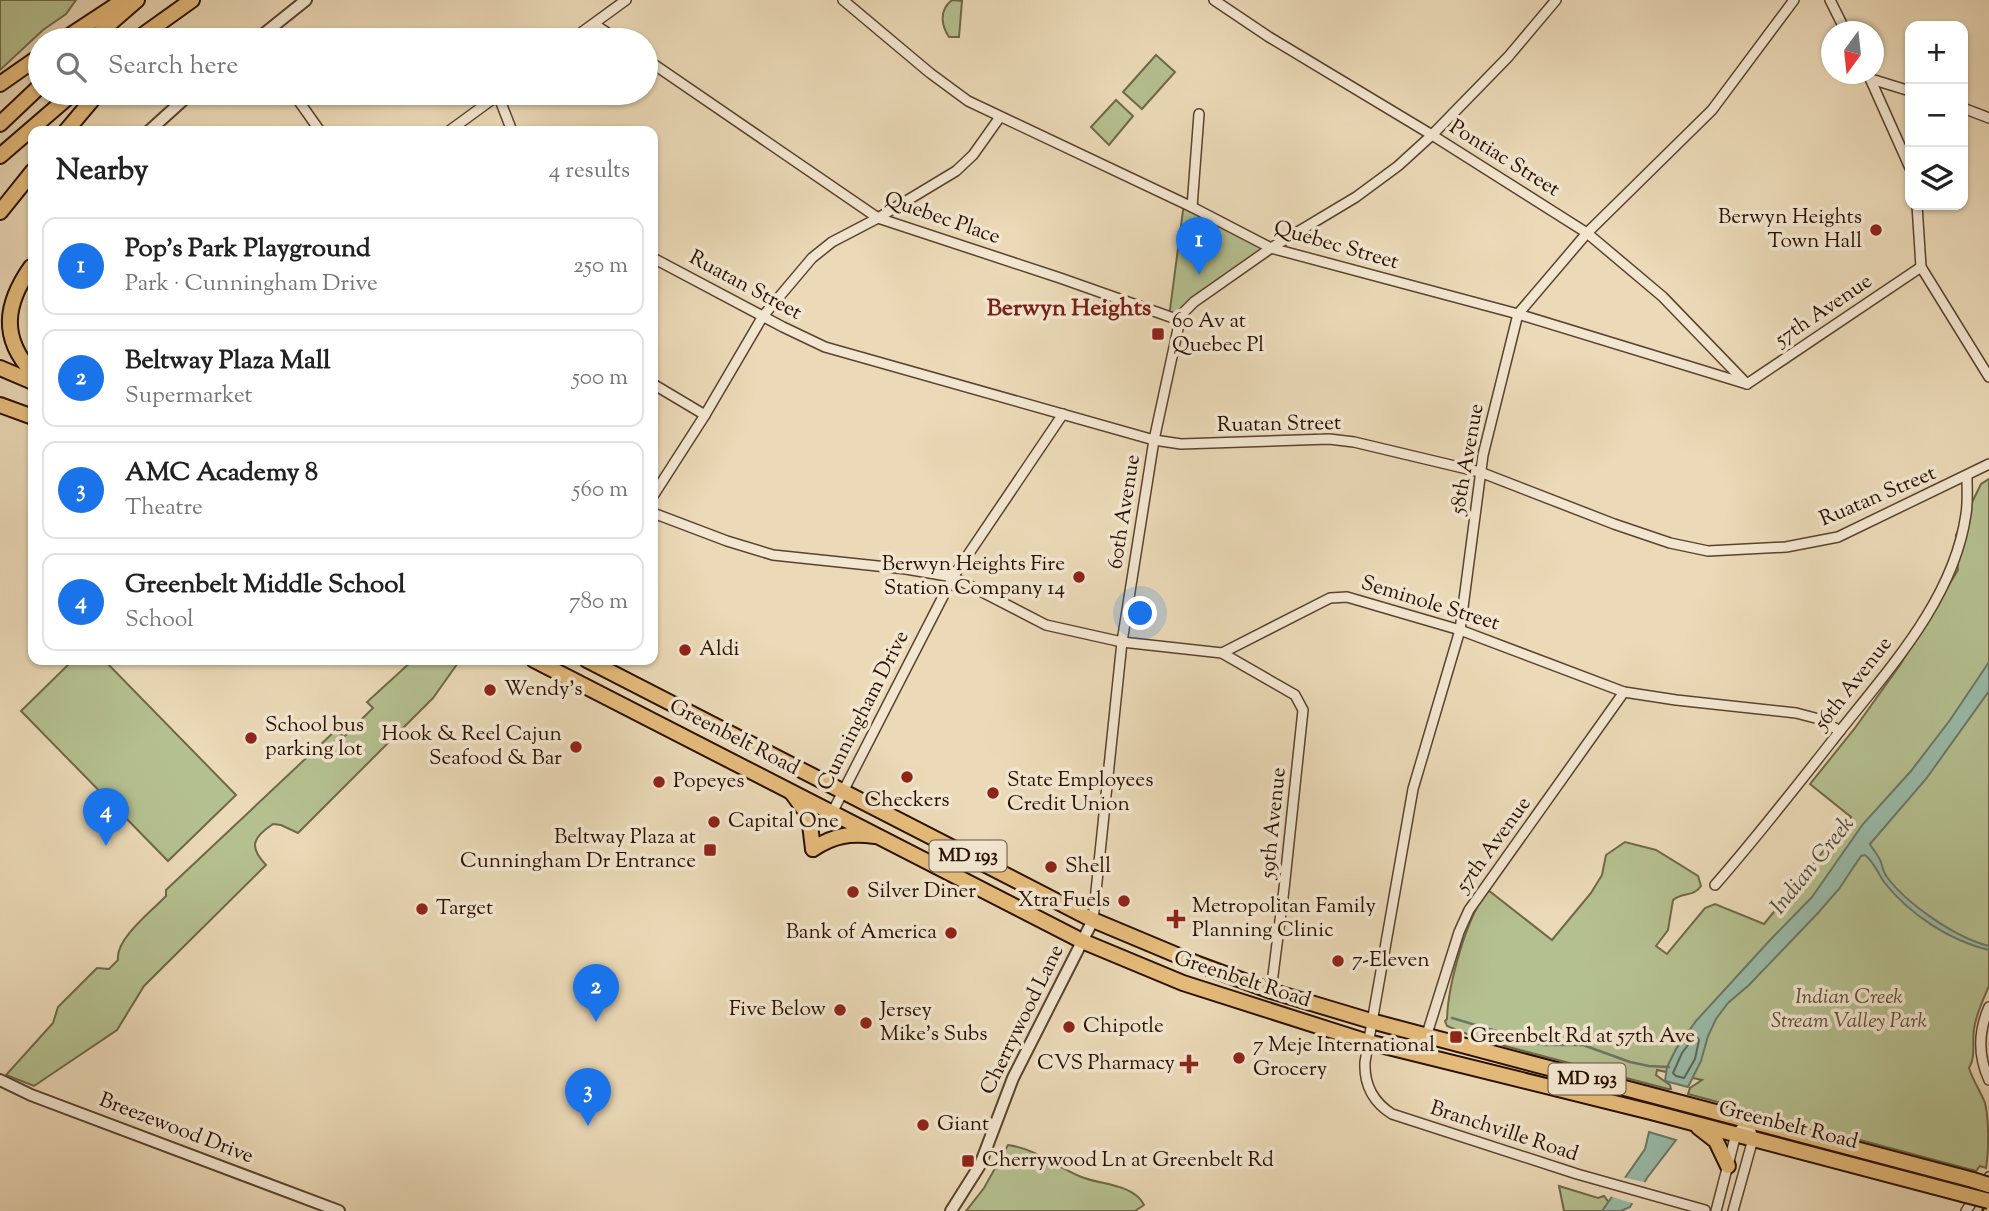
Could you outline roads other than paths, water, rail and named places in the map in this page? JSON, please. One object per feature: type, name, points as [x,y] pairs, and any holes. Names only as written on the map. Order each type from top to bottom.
[{"type":"main road","points":[[81,28],[124,0]]},
{"type":"main road","points":[[105,28],[138,0]]},
{"type":"main road","points":[[153,28],[189,2]]},
{"type":"main road","points":[[162,28],[189,2]]},
{"type":"main road","points":[[0,84],[28,64]]},
{"type":"main road","points":[[0,124],[28,97]]},
{"type":"main road","points":[[35,126],[59,105]]},
{"type":"main road","points":[[70,126],[88,105]]},
{"type":"main road","points":[[0,156],[28,132]]},
{"type":"main road","points":[[0,212],[28,177]]},
{"type":"main road","points":[[28,272],[15,293],[9,318],[10,334],[16,349],[28,366]]},
{"type":"main road","points":[[0,368],[28,380]]},
{"type":"main road","points":[[0,405],[28,415]]},
{"type":"main road","name":"Greenbelt Road","points":[[554,665],[1082,941],[1183,983],[1368,1042],[1989,1201]]},
{"type":"main road","name":"Greenbelt Road","points":[[597,665],[1093,920],[1178,956],[1271,990],[1426,1037],[1989,1185]]},
{"type":"main road","points":[[786,788],[809,817],[813,849],[833,837],[847,834],[881,836]]},
{"type":"main road","points":[[1694,1124],[1716,1141],[1728,1166]]},
{"type":"street","points":[[271,28],[306,0]]},
{"type":"street","points":[[588,28],[626,0]]},
{"type":"street","name":"Quebec Street","points":[[843,0],[950,90],[1000,117],[1192,207],[1271,248],[1518,314],[1747,384]]},
{"type":"street","name":"Pontiac Street","points":[[1214,0],[1269,37],[1587,233],[1662,297],[1747,384]]},
{"type":"street","points":[[1179,320],[1194,302],[1271,248],[1356,197],[1398,166],[1508,57],[1556,0]]},
{"type":"street","name":"58th Avenue","points":[[1371,1021],[1413,789],[1460,630],[1483,455],[1518,314],[1587,233],[1712,110],[1794,0]]},
{"type":"street","points":[[1830,0],[1840,21]]},
{"type":"street","points":[[594,24],[600,28]]},
{"type":"street","name":"Quebec Place","points":[[658,67],[878,218],[1179,320]]},
{"type":"street","points":[[1884,81],[1905,88]]},
{"type":"street","points":[[1873,84],[1905,156]]},
{"type":"street","points":[[155,126],[178,105]]},
{"type":"street","points":[[302,105],[316,126]]},
{"type":"street","points":[[456,126],[484,105]]},
{"type":"street","points":[[503,105],[510,126]]},
{"type":"street","points":[[1968,110],[1989,118]]},
{"type":"street","points":[[1192,207],[1199,114]]},
{"type":"street","points":[[658,488],[763,316],[790,283],[821,250],[965,163],[1000,117]]},
{"type":"street","points":[[1917,210],[1921,267],[1989,377]]},
{"type":"street","name":"Ruatan Street","points":[[658,261],[825,347],[1154,440],[1181,444],[1329,439],[1354,442],[1480,472],[1614,524],[1670,543],[1708,551],[1786,547],[1838,537],[1967,477],[1989,464]]},
{"type":"street","name":"57th Avenue","points":[[1747,384],[1921,267]]},
{"type":"street","name":"60th Avenue","points":[[1093,920],[1122,642],[1154,440],[1179,320]]},
{"type":"street","points":[[658,387],[705,415]]},
{"type":"street","name":"Cunningham Drive","points":[[833,811],[953,577],[1063,414]]},
{"type":"street","name":"56th Avenue","points":[[1715,886],[1754,841],[1897,660],[1939,592],[1963,531],[1967,477]]},
{"type":"street","points":[[658,515],[773,555],[906,569],[953,577],[1046,625],[1122,642],[1222,653]]},
{"type":"street","name":"Seminole Street","points":[[1222,653],[1309,608],[1339,596],[1460,630],[1625,692],[1796,713],[1819,719],[1840,731]]},
{"type":"street","name":"59th Avenue","points":[[1222,653],[1295,695],[1303,716],[1271,990]]},
{"type":"street","name":"57th Avenue","points":[[1426,1037],[1459,932],[1469,910],[1625,692]]},
{"type":"street","name":"Cherrywood Lane","points":[[951,1211],[980,1165],[1013,1078],[1093,920]]},
{"type":"street","points":[[1989,1007],[1982,1027],[1980,1048],[1989,1080]]},
{"type":"street","name":"Branchville Road","points":[[1371,1021],[1365,1067],[1367,1085],[1380,1105],[1392,1114],[1644,1194],[1706,1210]]},
{"type":"street","name":"Breezewood Drive","points":[[0,1080],[31,1095],[339,1211]]},
{"type":"street","points":[[1716,1211],[1736,1135],[1748,1121]]},
{"type":"street","points":[[1734,1207],[1753,1139],[1748,1121]]},
{"type":"street","points":[[1966,1211],[1989,1177]]},
{"type":"water","name":"Indian Creek","points":[[1989,662],[1989,691],[1926,779],[1870,844],[1886,875],[1919,909],[1962,936],[1989,946],[1989,950],[1960,940],[1931,925],[1905,905],[1884,882],[1868,858],[1861,856],[1839,889],[1818,913],[1749,985],[1728,1003],[1716,1019],[1701,1061],[1688,1087],[1665,1081],[1667,1067],[1676,1049],[1696,1021],[1812,897],[1863,824],[1911,771],[1950,720]]},
{"type":"water","points":[[1649,1132],[1676,1140],[1647,1178],[1630,1207],[1621,1211],[1602,1211],[1645,1149]]},
{"type":"waterway","points":[[1452,1018],[1544,1045],[1583,1045],[1630,1062],[1669,1067]]},
{"type":"railway","points":[[1982,1211],[1989,1201]]},
{"type":"place","name":"Berwyn Heights Town Hall","points":[[1876,230]]},
{"type":"place","name":"Pop's Park Playground","points":[[1199,275]]},
{"type":"place","name":"60 Av at Quebec Pl","points":[[1158,334]]},
{"type":"place","name":"Berwyn Heights Fire Station Company 14","points":[[1079,577]]},
{"type":"place","name":"Aldi","points":[[685,650]]},
{"type":"place","name":"Wendy's","points":[[490,690]]},
{"type":"place","name":"School bus parking lot","points":[[251,738]]},
{"type":"place","name":"Hook & Reel Cajun Seafood & Bar","points":[[576,747]]},
{"type":"place","name":"Checkers","points":[[907,777]]},
{"type":"place","name":"Popeyes","points":[[659,782]]},
{"type":"place","name":"State Employees Credit Union","points":[[993,793]]},
{"type":"place","name":"Capital One","points":[[714,822]]},
{"type":"place","name":"Greenbelt Middle School","points":[[106,846]]},
{"type":"place","name":"Beltway Plaza at Cunningham Dr Entrance","points":[[710,850]]},
{"type":"place","name":"Shell","points":[[1051,867]]},
{"type":"place","name":"Silver Diner","points":[[853,892]]},
{"type":"place","name":"Xtra Fuels","points":[[1124,901]]},
{"type":"place","name":"Target","points":[[422,909]]},
{"type":"place","name":"Metropolitan Family Planning Clinic","points":[[1176,919]]},
{"type":"place","name":"Bank of America","points":[[951,933]]},
{"type":"place","name":"7-Eleven","points":[[1338,961]]},
{"type":"place","name":"Five Below","points":[[840,1010]]},
{"type":"place","name":"Beltway Plaza Mall","points":[[596,1022]]},
{"type":"place","name":"Jersey Mike's Subs","points":[[866,1023]]},
{"type":"place","name":"Chipotle","points":[[1069,1027]]},
{"type":"place","name":"Greenbelt Rd at 57th Ave","points":[[1456,1037]]},
{"type":"place","name":"7 Meje International Grocery","points":[[1239,1058]]},
{"type":"place","name":"CVS Pharmacy","points":[[1189,1064]]},
{"type":"place","name":"Giant","points":[[923,1125]]},
{"type":"place","name":"AMC Academy 8","points":[[588,1126]]},
{"type":"place","name":"Cherrywood Ln at Greenbelt Rd","points":[[968,1161]]},
{"type":"district","name":"Berwyn Heights","points":[[1069,309]]},
{"type":"park label","name":"Indian Creek Stream Valley Park","points":[[1849,1010]]}]
